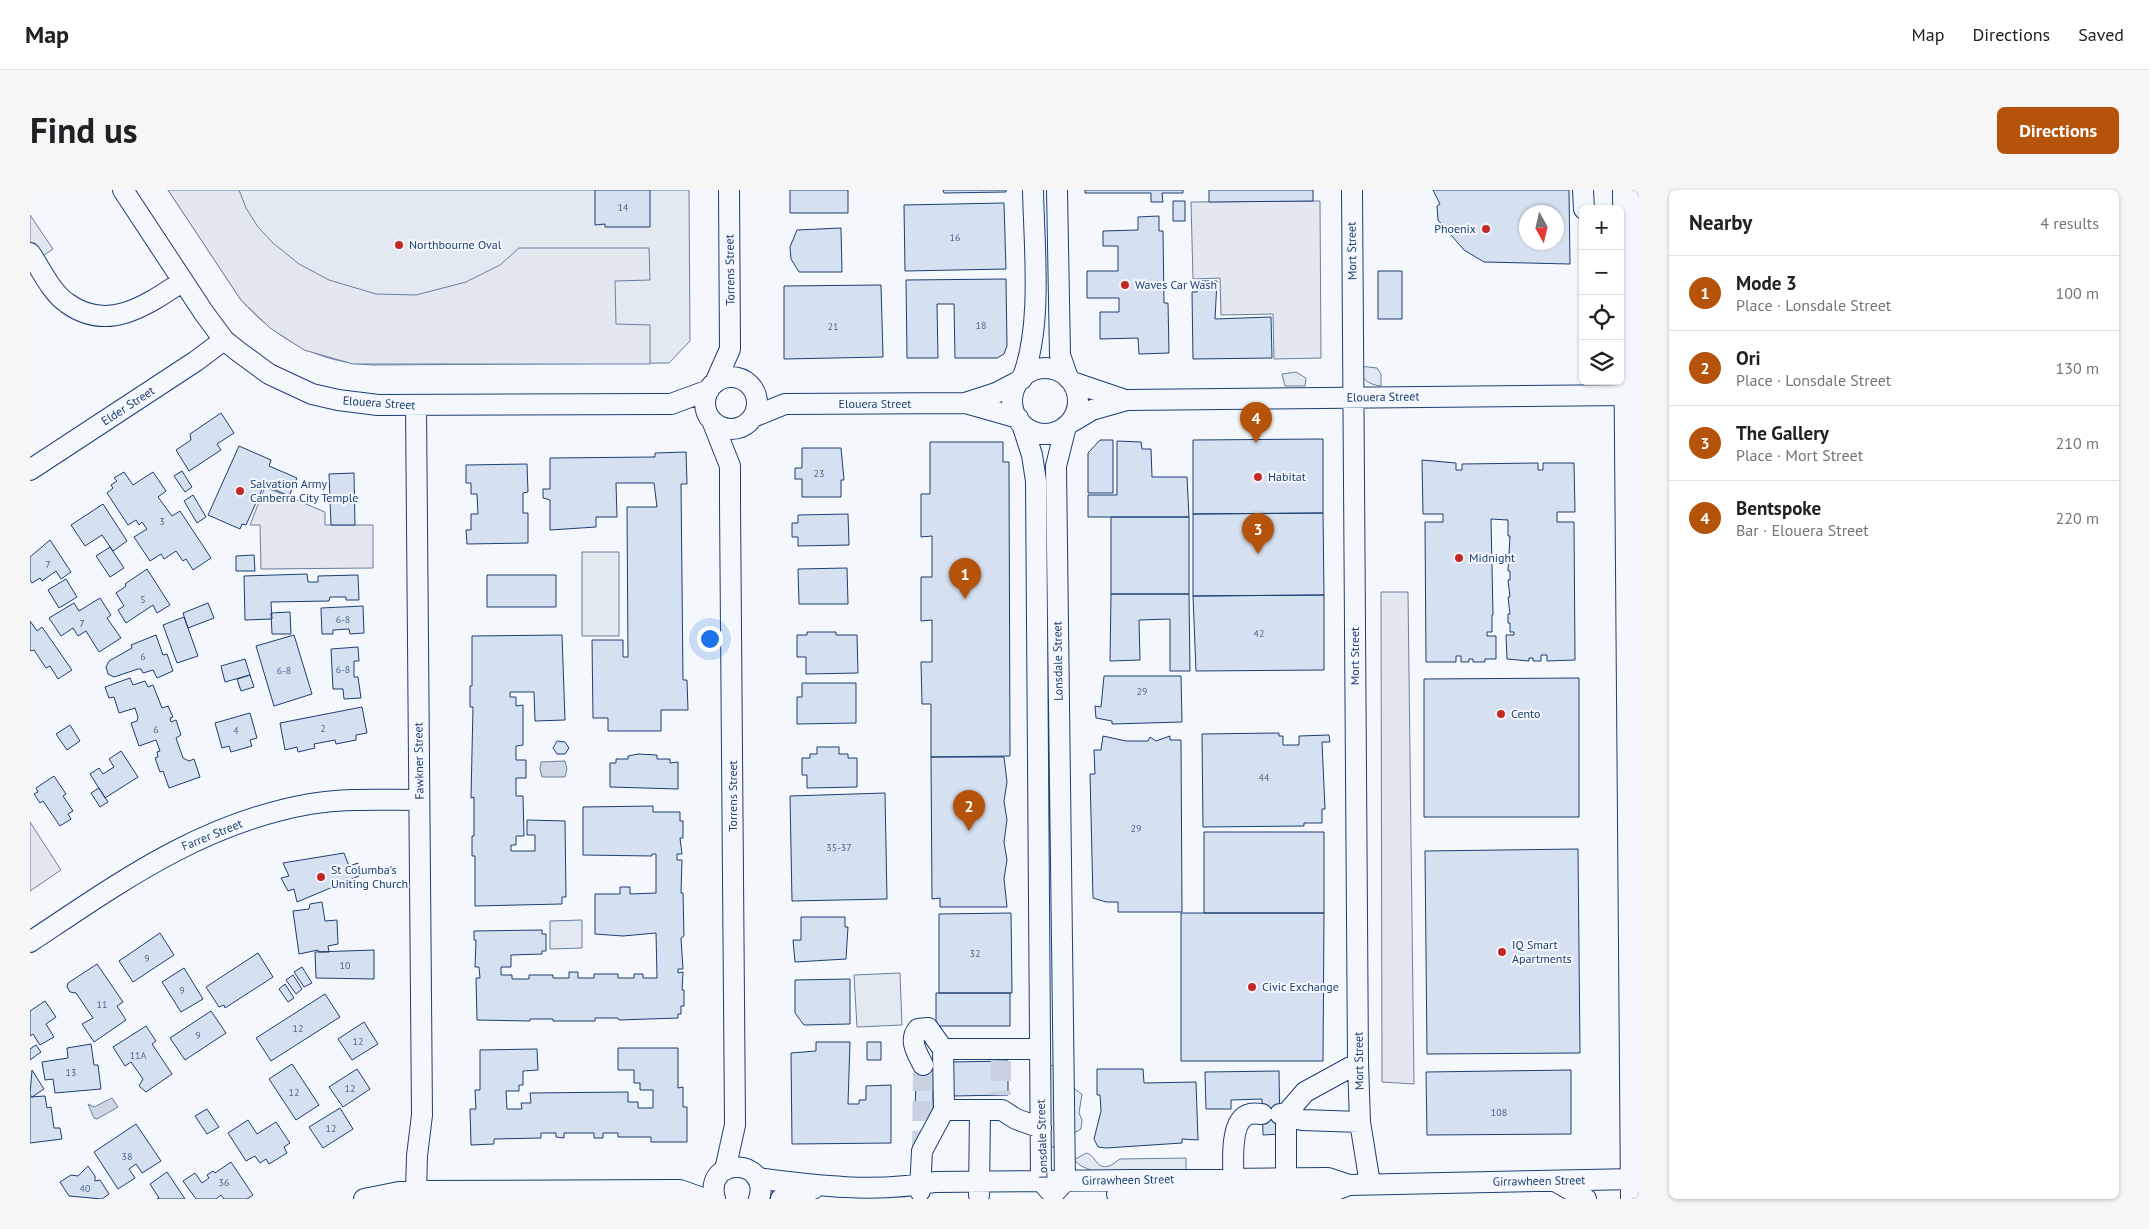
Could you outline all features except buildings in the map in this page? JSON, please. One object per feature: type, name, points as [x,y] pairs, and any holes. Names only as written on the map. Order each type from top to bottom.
[{"type":"highway","points":[[1627,190],[1634,394],[1637,1186]]},
{"type":"street","name":"Elouera Street","points":[[123,190],[224,340],[269,374],[312,394],[358,403],[416,406],[671,404],[712,386]]},
{"type":"street","name":"Torrens Street","points":[[712,386],[730,349],[729,190]]},
{"type":"street","points":[[1033,190],[1033,340],[1021,380],[1012,401],[1020,421],[1039,433],[1056,432],[1068,424],[1076,413],[1078,402],[1060,355],[1058,190]]},
{"type":"street","name":"Mort Street","points":[[1352,190],[1358,1063],[1360,1122],[1370,1184]]},
{"type":"street","points":[[1584,190],[1584,205]]},
{"type":"street","points":[[1034,236],[1058,236]]},
{"type":"street","points":[[30,253],[67,303],[95,317],[106,317],[150,303],[183,281]]},
{"type":"street","name":"Elder Street","points":[[30,470],[196,361],[224,340]]},
{"type":"street","name":"Torrens Street","points":[[730,349],[751,387]]},
{"type":"street","points":[[1021,380],[1029,373],[1046,369],[1057,371],[1070,380]]},
{"type":"street","points":[[731,378],[751,387],[757,404],[750,420],[739,428],[730,429],[713,422],[705,407],[712,386],[731,378]]},
{"type":"street","name":"Elouera Street","points":[[965,404],[996,393],[1021,380]]},
{"type":"street","name":"Elouera Street","points":[[1070,380],[1127,400]]},
{"type":"street","name":"Elouera Street","points":[[751,387],[785,404]]},
{"type":"street","name":"Elouera Street","points":[[1068,424],[1092,410],[1127,400],[1634,394]]},
{"type":"street","name":"Elouera Street","points":[[671,404],[713,422]]},
{"type":"street","name":"Elouera Street","points":[[750,420],[785,404],[965,404],[1020,421]]},
{"type":"street","name":"Fawkner Street","points":[[416,406],[422,1115],[427,1128],[423,1191]]},
{"type":"street","name":"Torrens Street","points":[[730,466],[750,420]]},
{"type":"street","name":"Lonsdale Street","points":[[1020,421],[1035,466],[1041,1128],[1053,1186]]},
{"type":"street","name":"Torrens Street","points":[[713,422],[730,466],[735,1125],[721,1173],[713,1187],[714,1199]]},
{"type":"street","name":"Lonsdale Street","points":[[1053,1186],[1061,901],[1056,466],[1068,424]]},
{"type":"street","points":[[1036,580],[1057,579]]},
{"type":"street","points":[[1038,744],[1059,744]]},
{"type":"street","name":"Farrer Street","points":[[30,942],[138,872],[179,848],[224,829],[266,814],[311,804],[420,800]]},
{"type":"street","points":[[1039,901],[1061,901]]},
{"type":"street","points":[[915,1188],[922,1151],[944,1110],[943,1050],[928,1028],[918,1029],[913,1041],[923,1065]]},
{"type":"street","points":[[943,1050],[1001,1055],[1040,1049]]},
{"type":"street","points":[[1276,1114],[1305,1092],[1358,1063]]},
{"type":"street","points":[[944,1110],[980,1110],[1002,1102],[1016,1119],[1041,1128]]},
{"type":"street","points":[[979,1188],[980,1110]]},
{"type":"street","points":[[1234,1186],[1235,1130],[1241,1120],[1249,1114],[1276,1114],[1302,1120],[1360,1122]]},
{"type":"street","points":[[1276,1114],[1286,1185]]},
{"type":"street","name":"Mort Street","points":[[1349,1185],[1360,1122]]},
{"type":"street","name":"Torrens Street","points":[[735,1125],[761,1191],[759,1199]]},
{"type":"street","name":"Girrawheen Street","points":[[721,1173],[736,1166],[753,1174],[820,1187],[915,1188],[935,1182],[979,1188],[1234,1186],[1286,1185],[1328,1178],[1349,1185],[1553,1180],[1637,1186]]},
{"type":"street","points":[[680,1190],[721,1173]]},
{"type":"street","points":[[1553,1180],[1586,1199]]},
{"type":"street","name":"Girrawheen Street","points":[[781,1199],[820,1187]]},
{"type":"street","points":[[364,1199],[381,1194],[423,1191],[680,1190],[705,1199]]},
{"type":"shaded area","points":[[168,190],[689,190],[690,341],[669,363],[373,365],[335,360],[300,347],[284,338],[269,327],[241,300]]},
{"type":"shaded area","points":[[168,190],[239,190],[246,208],[258,227],[273,243],[299,264],[329,280],[376,294],[416,295],[466,282],[500,265],[519,248],[649,248],[650,280],[615,281],[616,324],[650,325],[650,364],[353,364],[304,350],[270,328],[241,300]]},
{"type":"shaded area","points":[[1320,201],[1321,358],[1274,359],[1273,314],[1221,315],[1220,278],[1193,279],[1191,202]]},
{"type":"shaded area","points":[[30,215],[53,249],[30,265]]},
{"type":"shaded area","points":[[1359,366],[1377,368],[1381,374],[1381,386],[1363,378],[1359,371]]},
{"type":"shaded area","points":[[1296,372],[1306,378],[1305,386],[1285,386],[1282,374]]},
{"type":"shaded area","points":[[265,487],[325,512],[325,525],[373,525],[373,568],[261,569],[260,525],[250,525]]},
{"type":"shaded area","points":[[582,552],[619,552],[619,636],[582,636]]},
{"type":"shaded area","points":[[1381,592],[1408,592],[1414,1084],[1382,1082]]},
{"type":"shaded area","points":[[565,761],[567,769],[565,777],[542,777],[541,762]]},
{"type":"shaded area","points":[[30,822],[61,870],[30,891]]},
{"type":"shaded area","points":[[582,920],[582,948],[550,949],[550,921]]},
{"type":"shaded area","points":[[900,973],[902,1025],[857,1027],[854,975]]},
{"type":"shaded area","points":[[1058,1065],[1058,1147],[1046,1147],[1045,1066]]},
{"type":"shaded area","points":[[1073,1088],[1082,1094],[1079,1113],[1082,1120],[1081,1129],[1076,1132],[1070,1132]]},
{"type":"shaded area","points":[[112,1098],[118,1107],[97,1119],[94,1118],[88,1104],[94,1107]]},
{"type":"shaded area","points":[[1086,1153],[1092,1156],[1101,1166],[1105,1167],[1120,1159],[1186,1158],[1186,1173],[1093,1171],[1081,1166],[1074,1160]]},
{"type":"tunnel","points":[[1001,1061],[1001,1095]]},
{"type":"tunnel","points":[[922,1151],[923,1065]]},
{"type":"place","name":"Phoenix","points":[[1486,229]]},
{"type":"place","name":"Northbourne Oval","points":[[399,245]]},
{"type":"place","name":"Waves Car Wash","points":[[1125,285]]},
{"type":"place","name":"Bentspoke","points":[[1256,443]]},
{"type":"place","name":"Habitat","points":[[1258,477]]},
{"type":"place","name":"Salvation Army Canberra City Temple","points":[[240,491]]},
{"type":"place","name":"The Gallery","points":[[1258,554]]},
{"type":"place","name":"Midnight","points":[[1459,558]]},
{"type":"place","name":"Mode 3","points":[[965,599]]},
{"type":"place","name":"Cento","points":[[1501,714]]},
{"type":"place","name":"Ori","points":[[969,831]]},
{"type":"place","name":"St Columba's Uniting Church","points":[[321,877]]},
{"type":"place","name":"IQ Smart Apartments","points":[[1502,952]]},
{"type":"place","name":"Civic Exchange","points":[[1252,987]]}]
